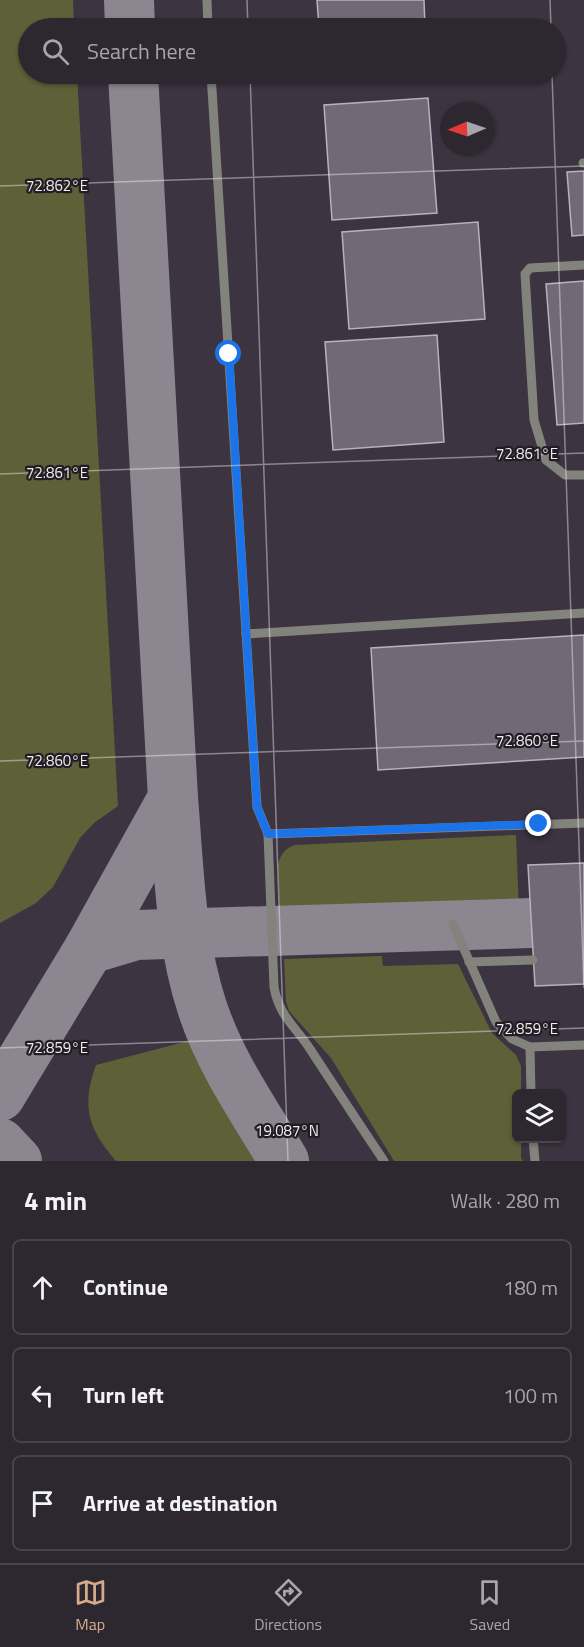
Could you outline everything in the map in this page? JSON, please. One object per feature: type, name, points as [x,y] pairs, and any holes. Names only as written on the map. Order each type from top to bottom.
[{"type":"lane","points":[[207,0],[208,18]]},
{"type":"lane","points":[[212,84],[257,807],[268,834],[274,987],[277,1003],[284,1017],[306,1043],[384,1161]]},
{"type":"lane","points":[[584,265],[530,268],[525,274],[534,420],[546,460],[566,475],[584,475]]},
{"type":"lane","points":[[246,634],[584,613]]},
{"type":"lane","points":[[268,834],[584,823]]},
{"type":"lane","points":[[453,924],[496,1022],[512,1039],[530,1047],[584,1045]]},
{"type":"lane","points":[[470,962],[533,960]]},
{"type":"lane","points":[[530,1047],[531,1089]]},
{"type":"lane","points":[[533,1143],[535,1161]]},
{"type":"green space","points":[[0,0],[73,0],[74,18],[18,18],[18,84],[78,84],[118,806],[94,823],[80,838],[53,887],[36,903],[0,923]]},
{"type":"green space","points":[[516,835],[519,912],[280,918],[278,864],[284,852],[295,845]]},
{"type":"green space","points":[[382,956],[383,966],[458,964],[492,1033],[516,1055],[521,1066],[521,1089],[512,1089],[512,1143],[521,1143],[523,1161],[394,1161],[331,1058],[289,1011],[286,1001],[284,959]]},
{"type":"green space","points":[[196,1039],[255,1161],[116,1161],[99,1138],[90,1116],[89,1093],[96,1065]]},
{"type":"building","points":[[317,0],[424,0],[425,18],[318,18]]},
{"type":"building","points":[[428,98],[437,213],[332,220],[324,105]]},
{"type":"building","points":[[584,171],[584,235],[572,236],[567,172]]},
{"type":"building","points":[[478,222],[485,319],[349,329],[342,232]]},
{"type":"building","points":[[584,281],[584,423],[557,425],[546,284]]},
{"type":"building","points":[[437,335],[444,442],[333,450],[325,342]]},
{"type":"building","points":[[584,635],[584,757],[378,770],[371,648]]},
{"type":"building","points":[[584,863],[584,984],[535,986],[528,865]]},
{"type":"taxiway","points":[[129,0],[130,18]]},
{"type":"taxiway","points":[[0,1096],[89,949],[173,798],[134,84]]},
{"type":"taxiway","points":[[173,798],[185,930],[202,1007],[228,1067],[284,1161]]},
{"type":"taxiway","points":[[89,949],[136,935],[531,923]]},
{"type":"taxiway","points":[[0,1143],[17,1161]]},
{"type":"route","points":[[229,354],[257,807],[268,834],[539,824]]}]
